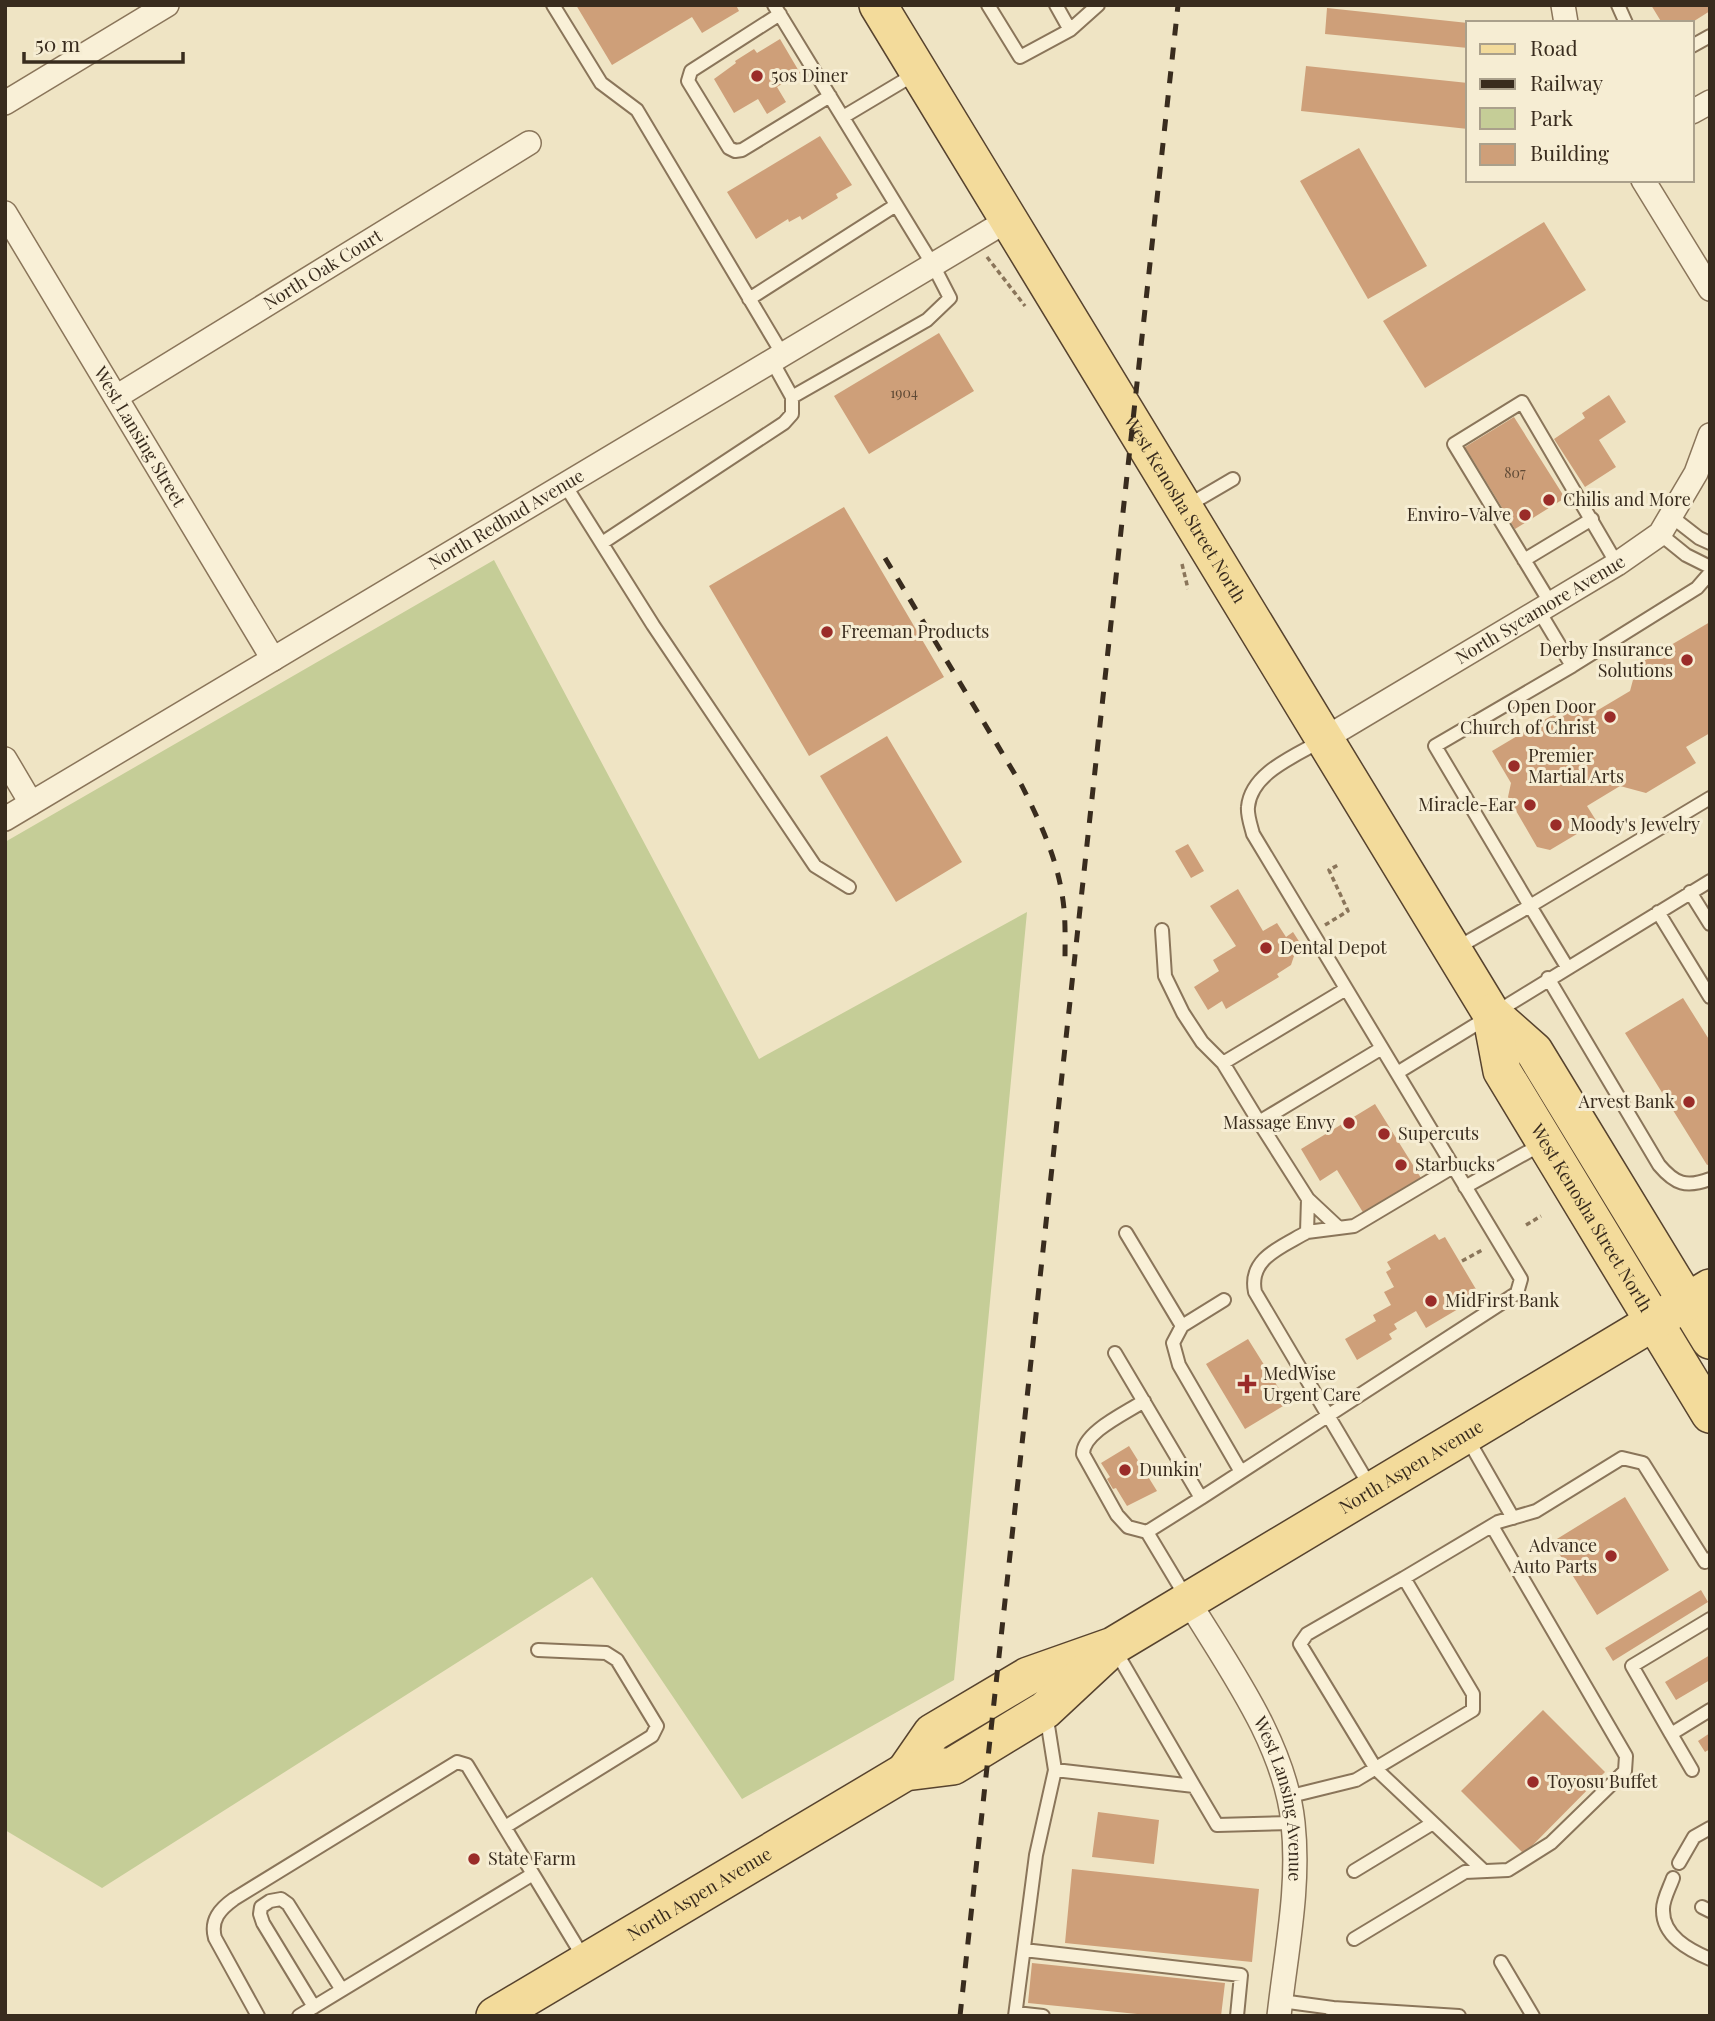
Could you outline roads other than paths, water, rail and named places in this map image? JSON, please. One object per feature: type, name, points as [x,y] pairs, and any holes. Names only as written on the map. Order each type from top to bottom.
[{"type":"main road","name":"West Kenosha Street North","points":[[878,5],[1491,1013],[1534,1051],[1698,1295],[1710,1340]]},
{"type":"main road","name":"West Kenosha Street North","points":[[1491,1013],[1502,1071],[1710,1414]]},
{"type":"main road","name":"North Aspen Avenue","points":[[905,1772],[932,1733],[1028,1676],[1113,1646],[1698,1295]]},
{"type":"main road","name":"North Aspen Avenue","points":[[495,2016],[905,1772],[953,1766],[1045,1710],[1113,1646]]},
{"type":"street","points":[[5,103],[167,5]]},
{"type":"street","points":[[1694,111],[1710,102]]},
{"type":"street","name":"North Oak Court","points":[[116,397],[529,143]]},
{"type":"street","points":[[1644,182],[1710,289]]},
{"type":"street","name":"West Lansing Street","points":[[5,212],[273,659]]},
{"type":"street","name":"North Redbud Avenue","points":[[5,818],[1008,220]]},
{"type":"street","name":"North Sycamore Avenue","points":[[1324,739],[1617,564],[1666,525],[1696,473],[1710,435]]},
{"type":"street","points":[[5,759],[32,803]]},
{"type":"street","name":"West Lansing Avenue","points":[[1189,1602],[1253,1707],[1283,1777],[1293,1823],[1294,1888],[1280,2009]]},
{"type":"lane","points":[[553,5],[600,83],[637,110],[749,299],[792,397],[792,414],[783,423],[602,543]]},
{"type":"lane","points":[[988,5],[1020,57],[1070,30],[1098,5]]},
{"type":"lane","points":[[1056,5],[1070,30]]},
{"type":"lane","points":[[1618,5],[1625,21]]},
{"type":"lane","points":[[792,397],[927,320],[950,298],[933,265],[777,9],[691,71],[688,81],[729,148],[735,152],[830,96]]},
{"type":"lane","points":[[1694,45],[1710,36]]},
{"type":"lane","points":[[843,117],[919,72]]},
{"type":"lane","points":[[749,299],[896,205]]},
{"type":"lane","points":[[1572,666],[1524,560],[1454,444],[1522,402],[1617,564]]},
{"type":"lane","points":[[1184,508],[1233,479]]},
{"type":"lane","points":[[565,485],[653,625],[815,866],[849,887]]},
{"type":"lane","points":[[1524,560],[1592,519]]},
{"type":"lane","points":[[1666,525],[1710,543]]},
{"type":"lane","points":[[1666,525],[1686,555],[1710,567]]},
{"type":"lane","points":[[1567,967],[1435,746],[1572,666],[1697,588],[1710,573]]},
{"type":"lane","points":[[1147,1532],[1517,1293],[1521,1279],[1253,835],[1247,809],[1252,791],[1266,774],[1324,739]]},
{"type":"lane","points":[[1453,951],[1710,798]]},
{"type":"lane","points":[[1397,1073],[1710,881]]},
{"type":"lane","points":[[1690,892],[1710,924]]},
{"type":"lane","points":[[1658,912],[1710,997]]},
{"type":"lane","points":[[1162,930],[1165,976],[1183,1013],[1202,1042],[1223,1063],[1308,1199],[1339,1228]]},
{"type":"lane","points":[[1548,978],[1671,1180],[1696,1185],[1710,1179]]},
{"type":"lane","points":[[1223,1063],[1346,989]]},
{"type":"lane","points":[[1259,1122],[1382,1048]]},
{"type":"lane","points":[[1465,1187],[1545,1142]]},
{"type":"lane","points":[[1373,1491],[1255,1292],[1252,1281],[1256,1267],[1263,1260],[1307,1232],[1354,1226],[1453,1167]]},
{"type":"lane","points":[[1307,1232],[1308,1199]]},
{"type":"lane","points":[[1126,1233],[1182,1326]]},
{"type":"lane","points":[[1224,1300],[1182,1326],[1173,1343],[1179,1365],[1241,1472]]},
{"type":"lane","points":[[1115,1353],[1201,1498]]},
{"type":"lane","points":[[1144,1401],[1091,1435],[1083,1446],[1083,1454],[1117,1516],[1128,1527],[1147,1532],[1189,1602]]},
{"type":"lane","points":[[1465,1436],[1513,1518]]},
{"type":"lane","points":[[1484,1871],[1376,1769],[1300,1644],[1307,1634],[1492,1526],[1536,1511],[1622,1458],[1643,1463],[1704,1562],[1710,1559]]},
{"type":"lane","points":[[1354,1939],[1465,1872],[1508,1870],[1551,1843],[1625,1771],[1626,1756],[1492,1526]]},
{"type":"lane","points":[[1287,1797],[1356,1780],[1473,1710],[1473,1694],[1404,1578]]},
{"type":"lane","points":[[1692,1770],[1632,1666],[1710,1619]]},
{"type":"lane","points":[[1113,1646],[1217,1825],[1293,1823]]},
{"type":"lane","points":[[505,1827],[652,1736],[657,1726],[617,1660],[606,1653],[538,1650]]},
{"type":"lane","points":[[1043,2016],[1016,2014],[1036,1855],[1055,1770],[1045,1710]]},
{"type":"lane","points":[[1671,1734],[1710,1710]]},
{"type":"lane","points":[[258,2016],[215,1938],[213,1929],[217,1914],[234,1899],[457,1762],[467,1765],[586,1961]]},
{"type":"lane","points":[[1055,1770],[1194,1786]]},
{"type":"lane","points":[[1354,1871],[1433,1823]]},
{"type":"lane","points":[[1679,1863],[1694,1837],[1710,1828]]},
{"type":"lane","points":[[299,2016],[533,1874]]},
{"type":"lane","points":[[1673,1878],[1663,1907],[1666,1924],[1675,1939],[1710,1959]]},
{"type":"lane","points":[[314,2007],[263,1923],[261,1907],[270,1901],[281,1899],[288,1904],[342,1990]]},
{"type":"lane","points":[[1024,1950],[1241,1975],[1237,2016]]},
{"type":"lane","points":[[1501,1962],[1533,2016]]},
{"type":"lane","points":[[1280,2009],[1459,2016]]},
{"type":"railway","points":[[960,2016],[1178,5]]},
{"type":"railway","points":[[885,558],[1022,786],[1041,825],[1056,866],[1062,894],[1065,960]]},
{"type":"place","name":"50s Diner","points":[[757,76]]},
{"type":"place","name":"Chilis and More","points":[[1549,500]]},
{"type":"place","name":"Enviro-Valve","points":[[1525,515]]},
{"type":"place","name":"Freeman Products","points":[[827,632]]},
{"type":"place","name":"Derby Insurance Solutions","points":[[1687,660]]},
{"type":"place","name":"Open Door Church of Christ","points":[[1610,717]]},
{"type":"place","name":"Premier Martial Arts","points":[[1514,766]]},
{"type":"place","name":"Miracle-Ear","points":[[1530,805]]},
{"type":"place","name":"Moody's Jewelry","points":[[1556,825]]},
{"type":"place","name":"Dental Depot","points":[[1266,948]]},
{"type":"place","name":"Arvest Bank","points":[[1689,1102]]},
{"type":"place","name":"Massage Envy","points":[[1349,1123]]},
{"type":"place","name":"Supercuts","points":[[1384,1134]]},
{"type":"place","name":"Starbucks","points":[[1401,1165]]},
{"type":"place","name":"MidFirst Bank","points":[[1431,1301]]},
{"type":"place","name":"MedWise Urgent Care","points":[[1247,1384]]},
{"type":"place","name":"Dunkin'","points":[[1125,1470]]},
{"type":"place","name":"Advance Auto Parts","points":[[1611,1556]]},
{"type":"place","name":"Toyosu Buffet","points":[[1533,1782]]},
{"type":"place","name":"State Farm","points":[[474,1859]]}]
